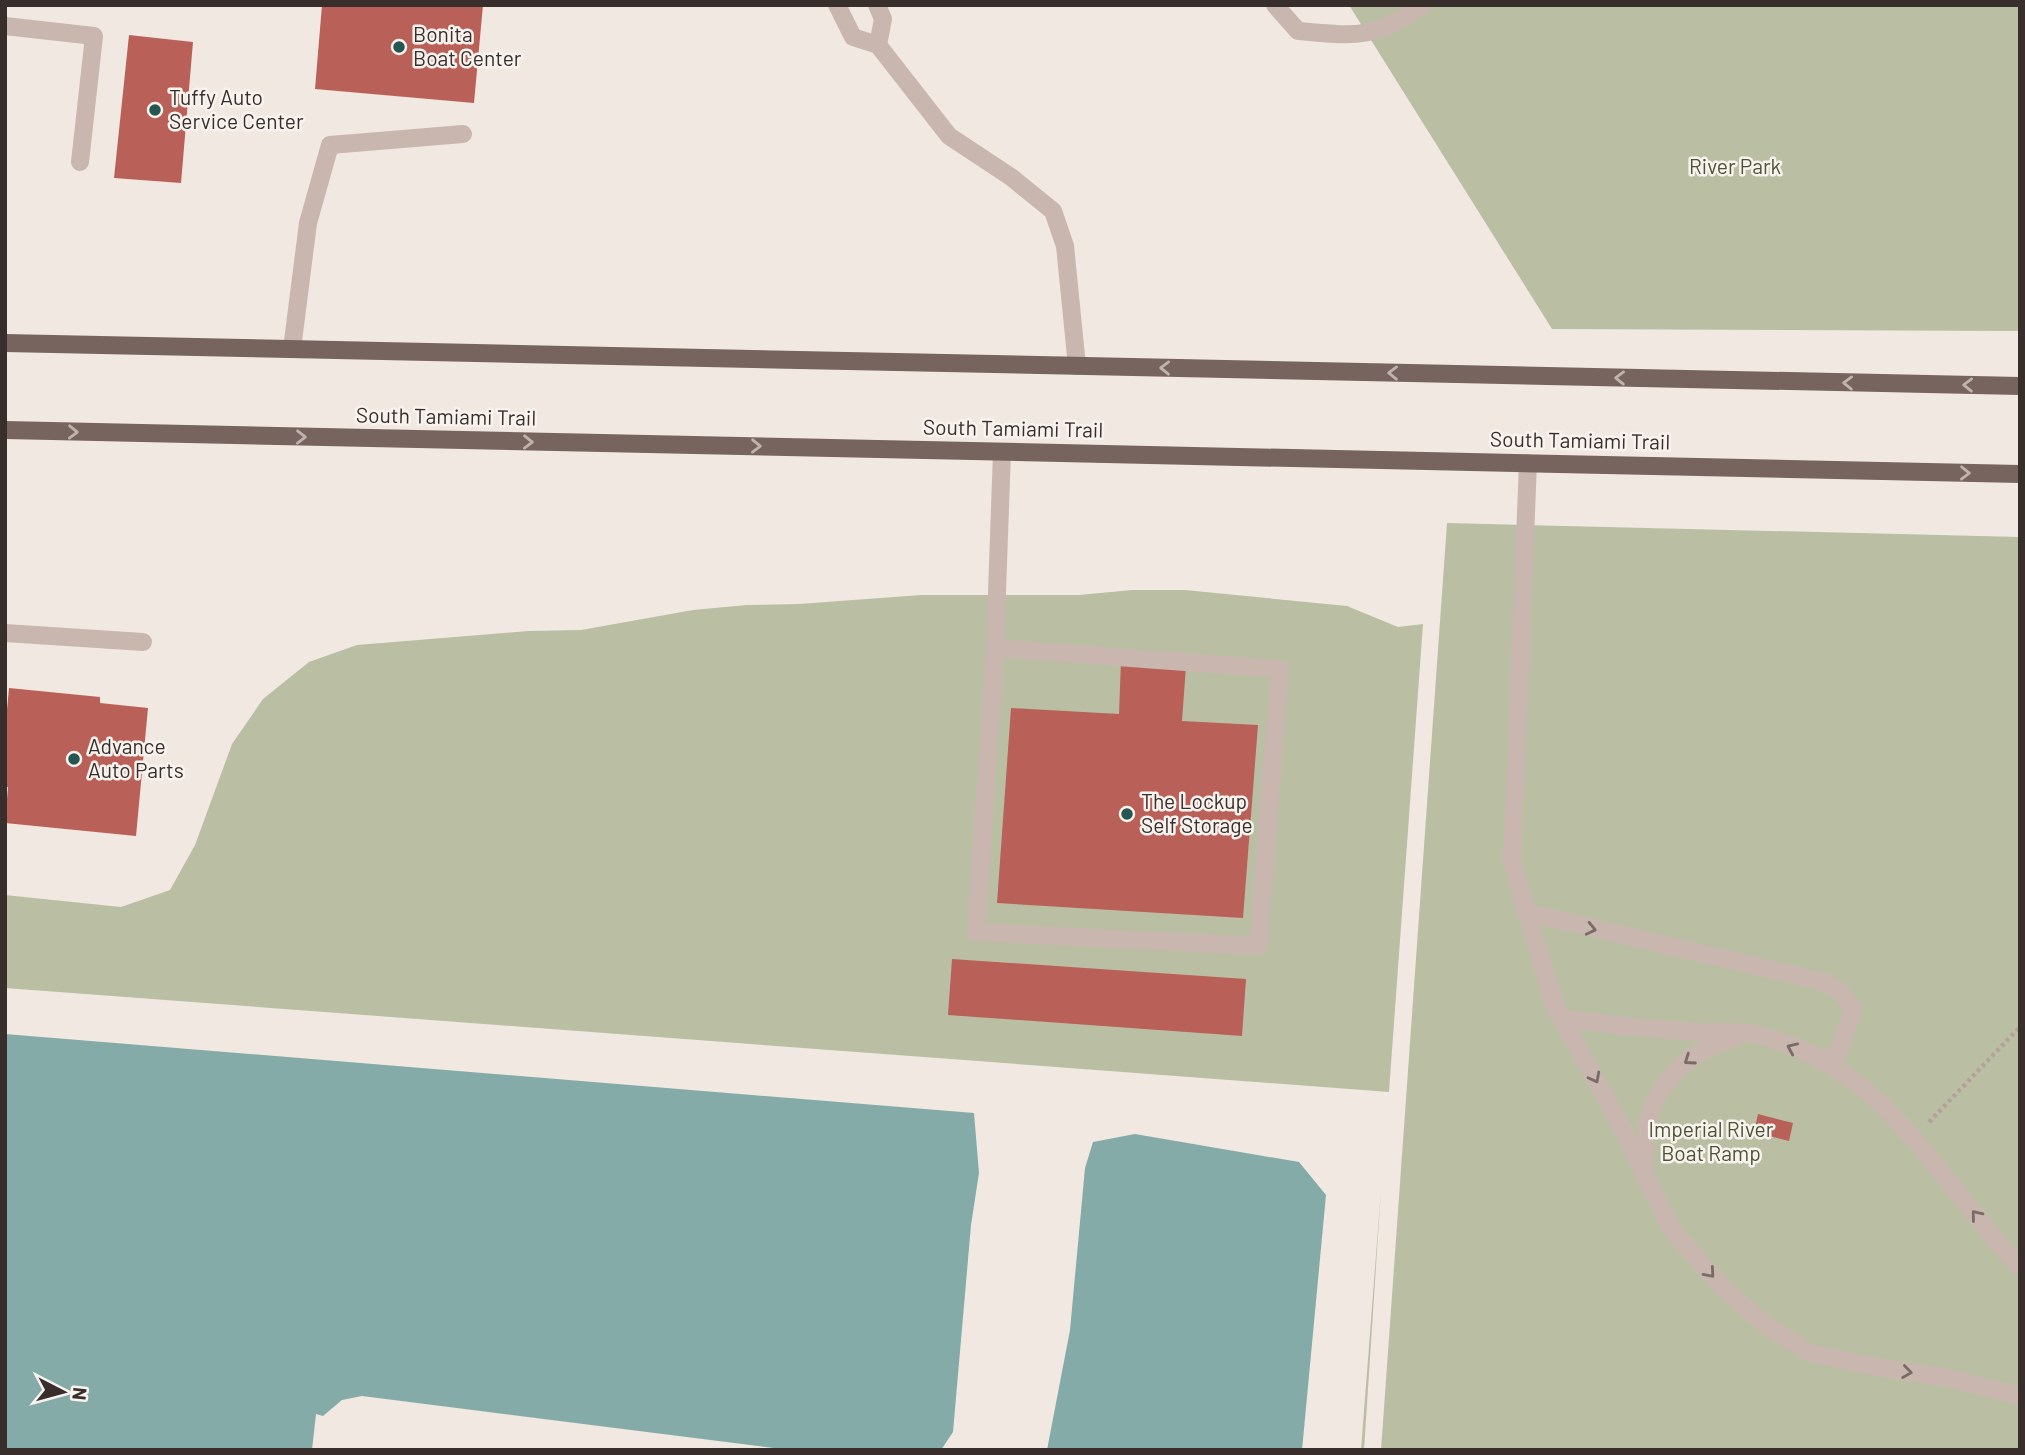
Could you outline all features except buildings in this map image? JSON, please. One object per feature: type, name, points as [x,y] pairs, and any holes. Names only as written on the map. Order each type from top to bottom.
[{"type":"main road","points":[[5,343],[2020,386]]},
{"type":"main road","name":"South Tamiami Trail","points":[[5,430],[2020,474]]},
{"type":"lane","points":[[836,5],[853,37],[878,45],[949,136],[1011,177],[1053,211],[1065,246],[1077,366]]},
{"type":"lane","points":[[877,5],[883,19],[878,45]]},
{"type":"lane","points":[[1275,5],[1298,31],[1349,36],[1377,32],[1396,24],[1422,5]]},
{"type":"lane","points":[[5,26],[94,36],[80,162]]},
{"type":"lane","points":[[292,349],[308,223],[330,145],[463,134]]},
{"type":"lane","points":[[995,649],[1280,669],[1258,946],[976,932],[995,649],[1002,452]]},
{"type":"lane","points":[[1528,463],[1512,862],[1554,1003],[1672,1230],[1723,1289],[1766,1325],[1810,1353],[1876,1367],[1948,1377],[2020,1396]]},
{"type":"lane","points":[[5,633],[143,642]]},
{"type":"lane","points":[[1525,912],[1824,982],[1841,992],[1853,1009],[1838,1053],[1819,1060]]},
{"type":"lane","points":[[1563,1018],[1617,1027],[1751,1033],[1819,1060],[1852,1080],[1900,1121],[2020,1267]]},
{"type":"lane","points":[[1645,1175],[1648,1120],[1675,1069],[1715,1043],[1751,1033]]},
{"type":"path","points":[[1914,1137],[2020,1027]]},
{"type":"green space","name":"River Park","points":[[1349,5],[2020,5],[2020,331],[1552,329]]},
{"type":"green space","name":"Imperial River Boat Ramp","points":[[1447,523],[2020,537],[2020,1450],[1381,1450]]},
{"type":"green space","points":[[1132,590],[1185,590],[1347,606],[1398,627],[1423,624],[1389,1092],[5,988],[5,895],[121,907],[170,890],[195,845],[232,744],[263,699],[309,662],[357,645],[528,631],[581,630],[693,610],[747,605],[921,595],[1079,595]]},
{"type":"green space","points":[[1381,1190],[1364,1450],[1361,1450]]},
{"type":"water","points":[[5,1034],[974,1113],[979,1173],[971,1225],[953,1432],[941,1450],[789,1450],[362,1396],[342,1400],[323,1416],[316,1414],[312,1450],[5,1450]]},
{"type":"water","points":[[1135,1134],[1299,1162],[1326,1195],[1302,1450],[1047,1450],[1070,1330],[1085,1168],[1093,1142]]},
{"type":"place","name":"Bonita Boat Center","points":[[399,47]]},
{"type":"place","name":"Tuffy Auto Service Center","points":[[155,110]]},
{"type":"place","name":"Advance Auto Parts","points":[[74,759]]},
{"type":"place","name":"The Lockup Self Storage","points":[[1127,814]]}]
